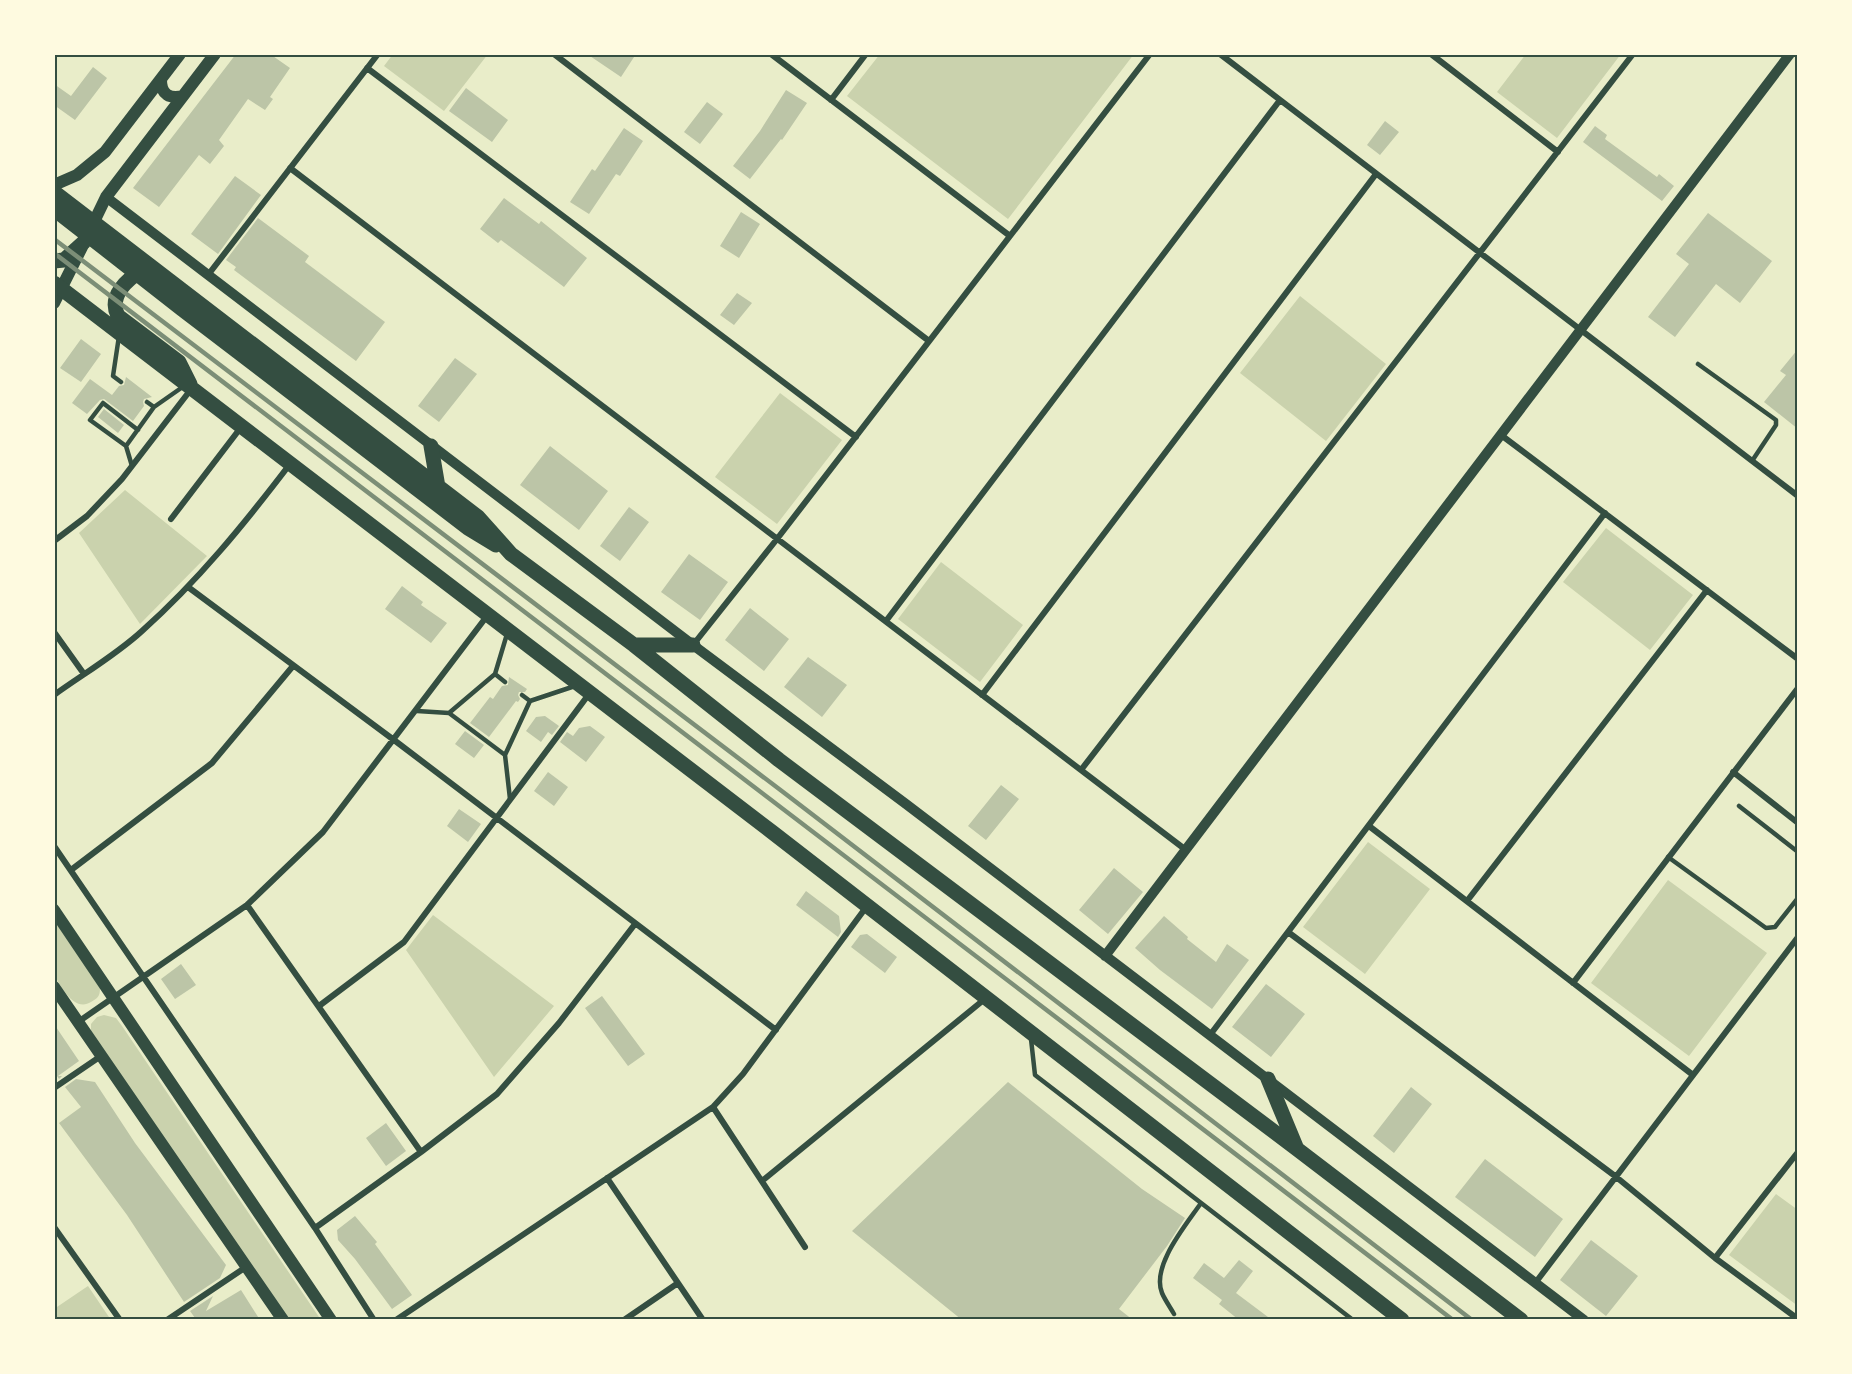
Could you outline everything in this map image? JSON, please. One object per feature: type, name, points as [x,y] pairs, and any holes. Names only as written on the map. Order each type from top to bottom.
[{"type":"main road","points":[[54,185],[77,175],[105,153],[180,54]]},
{"type":"main road","points":[[54,303],[58,286],[84,242],[106,197],[215,54]]},
{"type":"main road","points":[[161,80],[163,91],[168,96],[174,98],[183,96]]},
{"type":"main road","points":[[54,192],[477,517],[511,554]]},
{"type":"main road","points":[[54,209],[468,528],[511,554],[634,645],[779,760],[1521,1320]]},
{"type":"main road","points":[[54,261],[64,260],[84,242]]},
{"type":"main road","points":[[150,266],[122,287],[115,298],[114,309],[118,316],[179,362],[189,386]]},
{"type":"main road","points":[[58,286],[867,905],[1402,1320]]},
{"type":"main road","points":[[431,446],[438,487]]},
{"type":"main road","points":[[634,645],[693,645]]},
{"type":"main road","points":[[54,910],[332,1320]]},
{"type":"main road","points":[[54,987],[283,1320]]},
{"type":"main road","points":[[1268,1079],[1297,1149]]},
{"type":"street","points":[[208,275],[378,54]]},
{"type":"street","points":[[554,54],[929,341]]},
{"type":"street","points":[[771,54],[1010,236]]},
{"type":"street","points":[[831,100],[866,54]]},
{"type":"street","points":[[693,645],[1150,54]]},
{"type":"street","points":[[1220,54],[1798,496]]},
{"type":"street","points":[[1431,54],[1558,152]]},
{"type":"street","points":[[1081,770],[1633,54]]},
{"type":"street","points":[[1105,956],[1790,54]]},
{"type":"street","points":[[367,68],[855,437]]},
{"type":"street","points":[[886,621],[1280,100]]},
{"type":"street","points":[[290,168],[1186,850]]},
{"type":"street","points":[[982,695],[1376,174]]},
{"type":"street","points":[[106,197],[1584,1320]]},
{"type":"street","points":[[54,541],[87,516],[132,466],[189,386]]},
{"type":"street","points":[[171,519],[242,426]]},
{"type":"street","points":[[1502,435],[1798,659]]},
{"type":"street","points":[[54,695],[140,633],[188,587],[248,520],[291,463]]},
{"type":"street","points":[[1210,1035],[1605,513]]},
{"type":"street","points":[[188,587],[776,1030]]},
{"type":"street","points":[[1467,901],[1707,590]]},
{"type":"street","points":[[78,1022],[247,905],[323,832],[417,711],[487,615]]},
{"type":"street","points":[[54,632],[84,674]]},
{"type":"street","points":[[71,870],[212,763],[292,666]]},
{"type":"street","points":[[1573,982],[1798,688]]},
{"type":"street","points":[[319,1006],[404,942],[510,799],[584,689]]},
{"type":"street","points":[[1733,772],[1798,823]]},
{"type":"street","points":[[1368,826],[1693,1075]]},
{"type":"street","points":[[54,846],[315,1228],[374,1320]]},
{"type":"street","points":[[247,905],[421,1152]]},
{"type":"street","points":[[396,1320],[713,1107],[743,1074],[867,905]]},
{"type":"street","points":[[315,1228],[421,1152],[504,1087],[559,1023],[635,924]]},
{"type":"street","points":[[1288,932],[1616,1176],[1715,1258],[1798,1319]]},
{"type":"street","points":[[1536,1282],[1798,938]]},
{"type":"street","points":[[762,1181],[986,998]]},
{"type":"street","points":[[54,1088],[101,1056]]},
{"type":"street","points":[[713,1107],[805,1246]]},
{"type":"street","points":[[1715,1258],[1798,1152]]},
{"type":"street","points":[[607,1179],[703,1320]]},
{"type":"street","points":[[54,1227],[120,1320]]},
{"type":"street","points":[[167,1320],[246,1266]]},
{"type":"street","points":[[624,1320],[678,1282]]},
{"type":"lane","points":[[120,333],[113,376],[122,382]]},
{"type":"lane","points":[[1698,364],[1776,420],[1776,425],[1752,461]]},
{"type":"lane","points":[[126,446],[154,407],[189,386]]},
{"type":"lane","points":[[147,402],[154,407]]},
{"type":"lane","points":[[132,466],[126,446],[90,420],[103,403],[138,430]]},
{"type":"lane","points":[[449,713],[495,674],[508,631]]},
{"type":"lane","points":[[495,674],[505,682]]},
{"type":"lane","points":[[522,695],[530,701],[584,689]]},
{"type":"lane","points":[[510,799],[505,755],[530,701]]},
{"type":"lane","points":[[417,711],[449,713],[505,755]]},
{"type":"lane","points":[[1739,806],[1798,852]]},
{"type":"lane","points":[[1668,857],[1766,928],[1775,927],[1798,898]]},
{"type":"lane","points":[[1031,1033],[1035,1075],[1353,1320]]},
{"type":"lane","points":[[1174,1314],[1161,1292],[1160,1276],[1164,1259],[1201,1203]]},
{"type":"green space","points":[[393,54],[488,54],[444,111],[384,66]]},
{"type":"green space","points":[[880,54],[1134,54],[1008,219],[847,96]]},
{"type":"green space","points":[[1526,54],[1621,54],[1557,138],[1497,92]]},
{"type":"green space","points":[[1300,296],[1386,364],[1326,441],[1240,373]]},
{"type":"green space","points":[[780,393],[842,440],[777,524],[715,477]]},
{"type":"green space","points":[[125,490],[207,556],[140,624],[79,533]]},
{"type":"green space","points":[[1606,528],[1693,595],[1650,650],[1563,582]]},
{"type":"green space","points":[[941,562],[1023,625],[980,682],[898,619]]},
{"type":"green space","points":[[1368,842],[1430,889],[1365,974],[1303,927]]},
{"type":"green space","points":[[1668,880],[1767,953],[1689,1056],[1591,983]]},
{"type":"green space","points":[[433,915],[554,1006],[494,1077],[406,950]]},
{"type":"green space","points":[[54,920],[100,988],[100,993],[91,1002],[80,1004],[74,1002],[65,993],[55,976]]},
{"type":"green space","points":[[104,1015],[116,1018],[122,1026],[321,1320],[289,1320],[91,1031],[91,1024],[97,1017]]},
{"type":"green space","points":[[1776,1194],[1798,1210],[1798,1306],[1729,1255]]},
{"type":"green space","points":[[88,1286],[111,1320],[54,1320],[54,1309]]},
{"type":"building","points":[[236,54],[270,54],[290,68],[270,97],[273,99],[265,110],[248,99],[219,140],[224,146],[210,164],[199,155],[159,207],[133,188]]},
{"type":"building","points":[[587,54],[636,54],[621,77]]},
{"type":"building","points":[[93,67],[107,78],[75,120],[54,105],[54,84],[71,96]]},
{"type":"building","points":[[466,88],[508,120],[492,142],[449,111]]},
{"type":"building","points":[[786,90],[807,103],[782,140],[750,179],[733,166],[760,131]]},
{"type":"building","points":[[707,102],[723,114],[700,144],[684,132]]},
{"type":"building","points":[[1385,121],[1399,132],[1380,155],[1367,145]]},
{"type":"building","points":[[1595,126],[1607,135],[1605,139],[1657,177],[1659,174],[1674,186],[1662,201],[1583,142]]},
{"type":"building","points":[[624,128],[643,141],[620,176],[616,174],[589,214],[570,202],[592,169],[595,171]]},
{"type":"building","points":[[235,176],[261,195],[218,254],[191,234]]},
{"type":"building","points":[[504,198],[539,224],[541,221],[587,258],[564,287],[501,240],[498,243],[480,229]]},
{"type":"building","points":[[741,212],[760,224],[739,258],[720,246]]},
{"type":"building","points":[[1708,213],[1772,261],[1740,303],[1716,284],[1675,337],[1648,317],[1689,264],[1676,254]]},
{"type":"building","points":[[258,218],[309,256],[305,262],[385,322],[356,361],[234,270],[236,267],[226,260]]},
{"type":"building","points":[[737,293],[752,303],[734,325],[720,315]]},
{"type":"building","points":[[81,339],[101,354],[81,382],[60,368]]},
{"type":"building","points":[[1798,349],[1798,429],[1764,402],[1786,375],[1780,371]]},
{"type":"building","points":[[455,358],[477,374],[439,422],[418,406]]},
{"type":"building","points":[[126,377],[152,397],[144,399],[144,406],[133,421],[104,399],[100,400],[87,414],[72,403],[90,379],[112,395],[119,386],[124,385]]},
{"type":"building","points":[[104,409],[124,425],[118,433],[98,417]]},
{"type":"building","points":[[550,446],[608,491],[579,530],[520,485]]},
{"type":"building","points":[[629,507],[649,522],[620,561],[600,546]]},
{"type":"building","points":[[689,554],[728,582],[700,620],[661,592]]},
{"type":"building","points":[[402,586],[423,602],[421,605],[447,623],[431,643],[385,609]]},
{"type":"building","points":[[750,608],[789,639],[764,671],[725,640]]},
{"type":"building","points":[[808,657],[847,685],[822,717],[784,687]]},
{"type":"building","points":[[509,677],[527,689],[525,692],[519,692],[518,702],[516,701],[489,737],[470,723],[490,697],[493,699],[502,686],[508,685]]},
{"type":"building","points":[[545,716],[559,726],[552,735],[548,732],[541,742],[526,731],[536,717]]},
{"type":"building","points":[[590,726],[605,737],[586,762],[560,742],[567,732],[573,736],[579,728]]},
{"type":"building","points":[[465,731],[484,745],[474,758],[455,744]]},
{"type":"building","points":[[548,772],[568,787],[554,806],[534,791]]},
{"type":"building","points":[[1001,785],[1019,799],[986,840],[968,826]]},
{"type":"building","points":[[459,809],[481,824],[468,842],[447,826]]},
{"type":"building","points":[[1114,868],[1143,892],[1108,934],[1079,910]]},
{"type":"building","points":[[806,891],[839,916],[841,932],[838,937],[796,905]]},
{"type":"building","points":[[1164,916],[1188,937],[1187,939],[1216,962],[1227,944],[1249,960],[1212,1009],[1135,948]]},
{"type":"building","points":[[867,934],[897,957],[885,973],[851,947],[860,935]]},
{"type":"building","points":[[181,964],[196,985],[175,999],[161,979]]},
{"type":"building","points":[[1266,984],[1305,1014],[1271,1057],[1232,1027]]},
{"type":"building","points":[[602,996],[645,1054],[628,1066],[585,1008]]},
{"type":"building","points":[[54,1024],[79,1061],[58,1076],[62,1076],[59,1079],[57,1076],[54,1078]]},
{"type":"building","points":[[76,1079],[95,1082],[135,1143],[226,1265],[220,1278],[184,1302],[127,1215],[59,1123],[81,1107],[65,1087]]},
{"type":"building","points":[[1008,1082],[1142,1189],[1185,1218],[1167,1246],[1119,1309],[1133,1320],[962,1320],[852,1231]]},
{"type":"building","points":[[1411,1087],[1432,1104],[1394,1153],[1373,1136]]},
{"type":"building","points":[[386,1123],[406,1151],[386,1166],[366,1138]]},
{"type":"building","points":[[1485,1159],[1563,1219],[1535,1257],[1455,1197]]},
{"type":"building","points":[[355,1216],[377,1242],[375,1244],[412,1295],[392,1309],[338,1240],[337,1230]]},
{"type":"building","points":[[1591,1240],[1638,1276],[1606,1316],[1560,1280]]},
{"type":"building","points":[[1239,1260],[1253,1271],[1236,1293],[1272,1320],[1239,1320],[1219,1304],[1222,1300],[1193,1278],[1204,1263],[1224,1278]]},
{"type":"building","points":[[241,1290],[260,1320],[192,1320],[195,1318],[190,1311],[213,1296],[206,1311]]},
{"type":"railway","points":[[54,239],[787,795],[1472,1320]]},
{"type":"railway","points":[[54,253],[1453,1320]]}]
